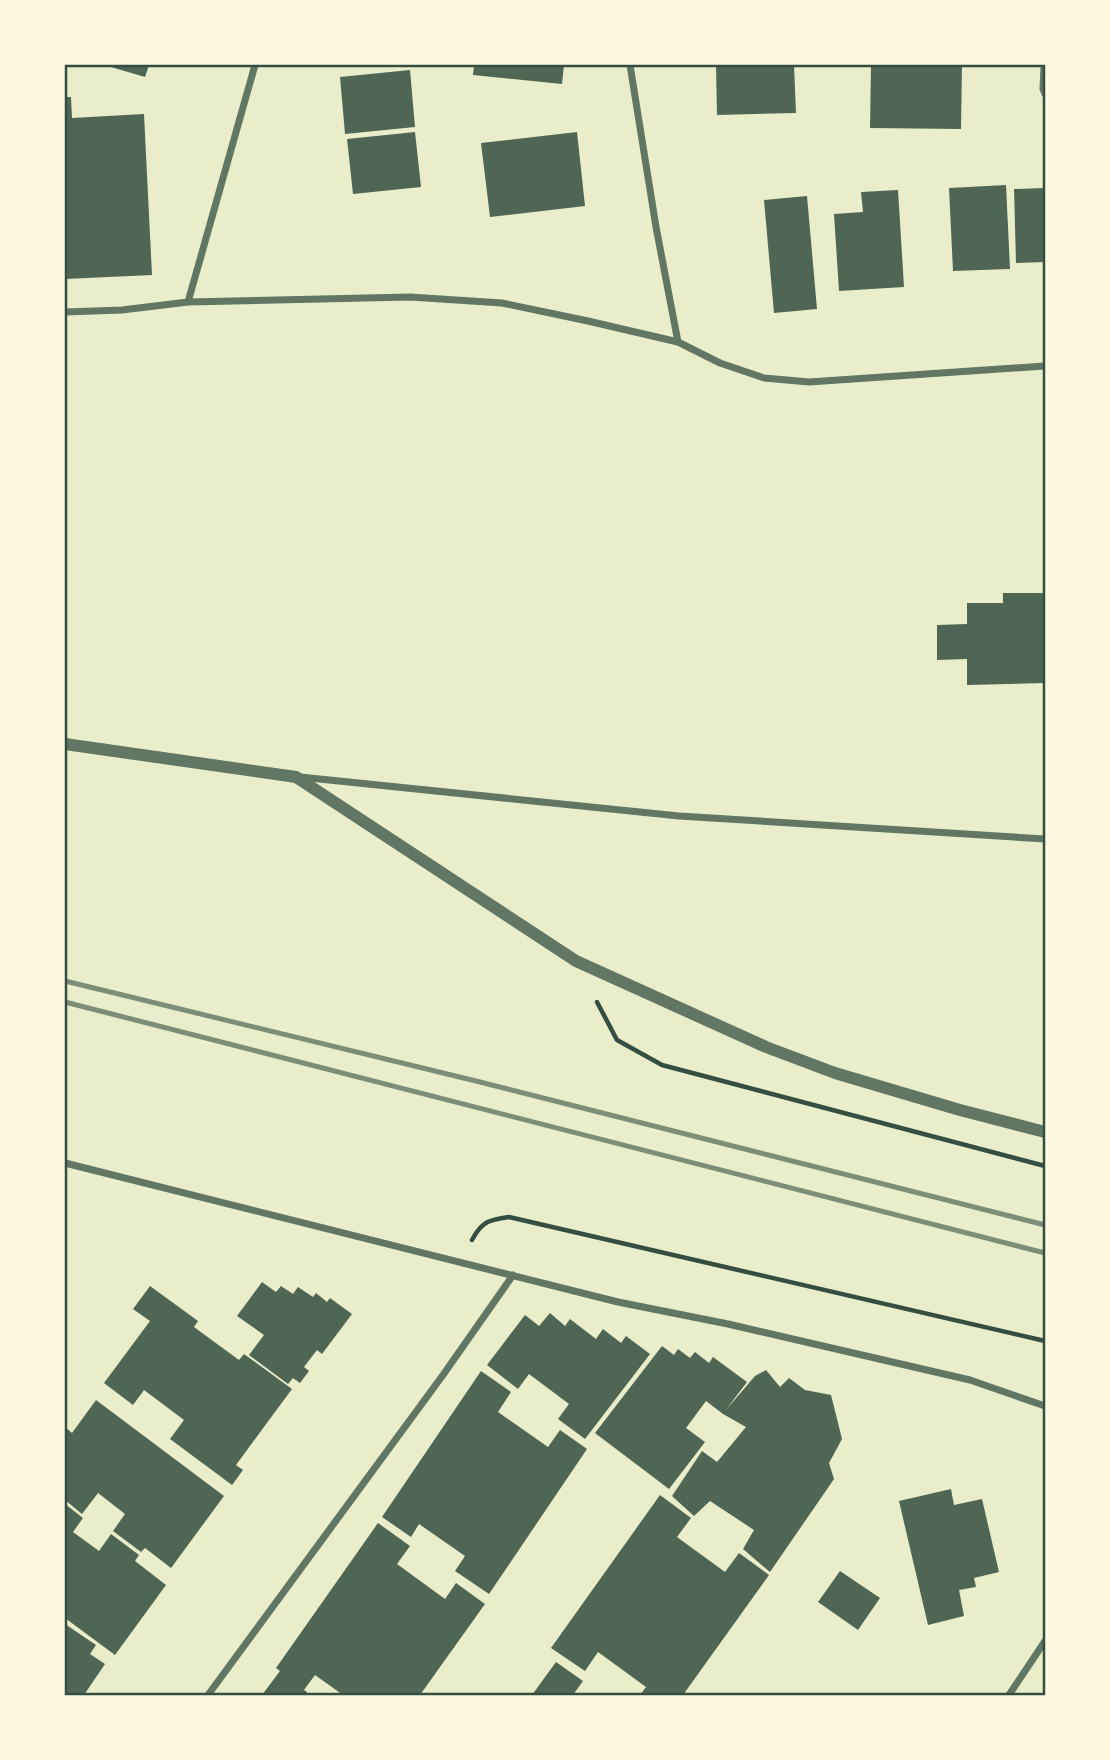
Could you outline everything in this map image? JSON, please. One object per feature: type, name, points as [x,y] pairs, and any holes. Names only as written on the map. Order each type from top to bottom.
[{"type":"street","points":[[188,302],[255,65]]},
{"type":"street","points":[[630,65],[678,342]]},
{"type":"street","points":[[1044,65],[1045,94]]},
{"type":"street","points":[[65,312],[122,310],[188,302],[410,297],[502,303],[678,342],[720,363],[764,378],[809,382],[1045,366]]},
{"type":"street","points":[[65,744],[296,777],[679,816],[1045,839]]},
{"type":"street","points":[[296,777],[576,961],[766,1047],[835,1073],[1045,1132]]},
{"type":"street","points":[[65,1163],[618,1301],[970,1380],[1045,1406]]},
{"type":"street","points":[[208,1695],[443,1375],[513,1275]]},
{"type":"street","points":[[1009,1695],[1045,1641]]},
{"type":"path","points":[[576,961],[617,1040],[662,1065],[1045,1166]]},
{"type":"path","points":[[462,1262],[479,1227],[492,1219],[509,1217],[1045,1341]]},
{"type":"building","points":[[104,65],[149,65],[145,77]]},
{"type":"building","points":[[474,65],[564,65],[562,84],[473,75]]},
{"type":"building","points":[[716,65],[794,65],[796,113],[717,115]]},
{"type":"building","points":[[871,65],[962,65],[961,129],[870,128]]},
{"type":"building","points":[[410,70],[415,127],[345,134],[340,77]]},
{"type":"building","points":[[65,97],[71,97],[72,118],[144,114],[152,275],[65,279]]},
{"type":"building","points":[[415,132],[421,187],[353,194],[347,139]]},
{"type":"building","points":[[577,132],[585,206],[490,217],[481,143]]},
{"type":"building","points":[[1006,185],[1010,269],[953,271],[949,188]]},
{"type":"building","points":[[1045,188],[1045,262],[1016,263],[1014,189]]},
{"type":"building","points":[[898,190],[904,287],[839,291],[834,214],[863,212],[861,192]]},
{"type":"building","points":[[807,196],[817,309],[774,313],[764,200]]},
{"type":"building","points":[[1003,593],[1045,593],[1045,683],[967,685],[967,659],[937,660],[937,625],[967,624],[967,603],[1003,603]]},
{"type":"building","points":[[262,1282],[276,1292],[281,1286],[293,1294],[298,1287],[313,1297],[316,1293],[327,1302],[330,1298],[352,1314],[322,1354],[317,1350],[304,1367],[309,1371],[300,1383],[293,1378],[288,1384],[249,1355],[264,1335],[237,1316]]},
{"type":"building","points":[[150,1286],[198,1321],[194,1327],[239,1360],[244,1354],[292,1389],[236,1465],[243,1470],[232,1485],[170,1439],[184,1420],[144,1390],[133,1405],[104,1383],[150,1321],[133,1309]]},
{"type":"building","points":[[550,1313],[565,1326],[570,1319],[596,1339],[603,1329],[621,1343],[626,1336],[650,1354],[585,1439],[558,1419],[569,1404],[529,1374],[518,1389],[487,1365],[525,1315],[539,1326]]},
{"type":"building","points":[[662,1346],[674,1355],[678,1349],[690,1358],[695,1352],[709,1363],[713,1357],[747,1382],[725,1411],[755,1376],[766,1370],[780,1387],[789,1378],[805,1390],[831,1395],[842,1439],[829,1463],[834,1479],[770,1572],[743,1549],[754,1530],[710,1501],[694,1516],[672,1496],[702,1451],[717,1462],[746,1427],[706,1401],[686,1428],[705,1442],[669,1489],[595,1433]]},
{"type":"building","points":[[481,1371],[511,1392],[498,1412],[548,1447],[560,1430],[587,1449],[489,1594],[455,1571],[465,1556],[419,1524],[411,1537],[382,1517]]},
{"type":"building","points":[[96,1400],[224,1496],[171,1568],[145,1548],[141,1552],[113,1531],[125,1514],[98,1493],[82,1514],[65,1500],[65,1427],[72,1433]]},
{"type":"building","points":[[951,1489],[954,1505],[982,1499],[999,1572],[974,1578],[976,1587],[959,1590],[964,1616],[928,1625],[899,1501]]},
{"type":"building","points":[[660,1495],[691,1518],[677,1537],[725,1572],[739,1553],[769,1575],[683,1695],[640,1695],[646,1687],[598,1652],[585,1671],[551,1648]]},
{"type":"building","points":[[65,1504],[83,1518],[73,1532],[99,1551],[111,1534],[139,1555],[135,1561],[166,1585],[115,1655],[65,1618]]},
{"type":"building","points":[[378,1523],[410,1546],[397,1564],[445,1599],[456,1583],[485,1604],[420,1695],[343,1695],[315,1675],[304,1690],[307,1692],[305,1695],[262,1695],[280,1671],[276,1668]]},
{"type":"building","points":[[840,1571],[880,1598],[858,1630],[818,1602]]},
{"type":"building","points":[[65,1624],[96,1645],[90,1654],[105,1664],[84,1695],[65,1695]]},
{"type":"building","points":[[556,1662],[583,1681],[573,1695],[532,1695]]},
{"type":"railway","points":[[65,981],[480,1082],[1045,1225]]},
{"type":"railway","points":[[65,1002],[1045,1253]]}]
